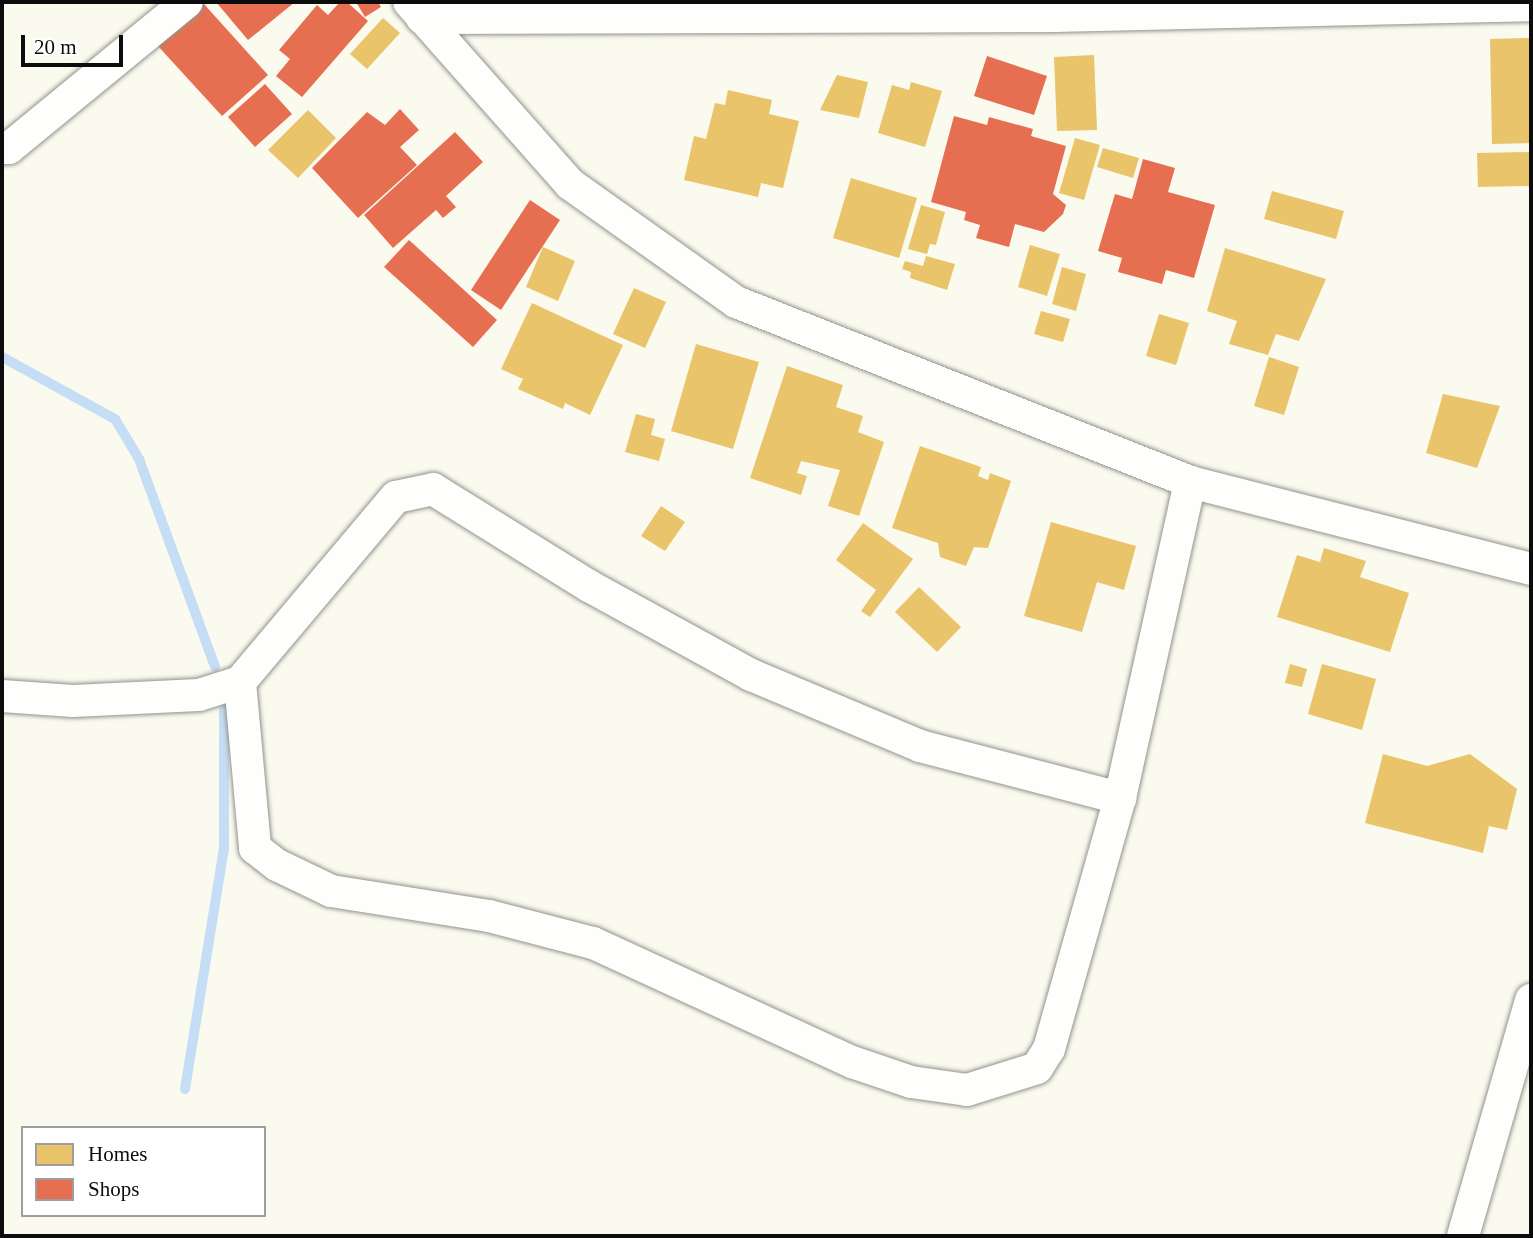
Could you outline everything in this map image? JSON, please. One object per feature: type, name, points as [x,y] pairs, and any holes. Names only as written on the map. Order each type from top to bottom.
[{"type":"street","points":[[2,148],[9,148],[187,2]]},
{"type":"street","points":[[416,10],[1040,16],[1531,5]]},
{"type":"street","points":[[416,10],[570,184],[736,302],[1191,482],[1531,569]]},
{"type":"street","points":[[240,682],[255,848],[277,864],[331,891],[489,916],[593,943],[852,1062],[911,1082],[967,1090],[1037,1068],[1049,1049],[1120,798],[1191,482]]},
{"type":"street","points":[[2,695],[74,701],[199,695],[240,682],[396,497],[433,489],[589,586],[751,676],[920,746],[1120,798]]},
{"type":"street","points":[[1463,1236],[1531,1000]]},
{"type":"building: Homes","points":[[383,18],[400,33],[367,69],[350,54]]},
{"type":"building: Homes","points":[[1531,38],[1531,143],[1492,144],[1490,39]]},
{"type":"building: Homes","points":[[1094,55],[1097,130],[1057,131],[1054,57]]},
{"type":"building: Homes","points":[[837,75],[868,82],[859,118],[820,110]]},
{"type":"building: Homes","points":[[911,82],[942,91],[925,147],[878,133],[892,85],[909,90]]},
{"type":"building: Homes","points":[[728,90],[772,100],[769,114],[799,121],[783,188],[761,183],[758,197],[684,180],[694,136],[706,139],[715,103],[725,105]]},
{"type":"building: Homes","points":[[308,110],[336,138],[298,178],[268,150]]},
{"type":"building: Homes","points":[[1075,138],[1100,145],[1084,200],[1059,193]]},
{"type":"building: Homes","points":[[1103,148],[1139,158],[1133,178],[1097,167]]},
{"type":"building: Homes","points":[[1531,152],[1531,186],[1478,187],[1477,153]]},
{"type":"building: Homes","points":[[851,178],[917,198],[899,258],[833,238]]},
{"type":"building: Homes","points":[[1272,191],[1344,211],[1336,239],[1264,219]]},
{"type":"building: Homes","points":[[921,205],[945,212],[936,245],[930,244],[927,254],[908,249]]},
{"type":"building: Homes","points":[[1030,245],[1060,254],[1047,296],[1018,287]]},
{"type":"building: Homes","points":[[543,247],[575,261],[558,301],[526,287]]},
{"type":"building: Homes","points":[[1225,248],[1326,279],[1299,341],[1276,334],[1268,355],[1229,344],[1237,321],[1207,311]]},
{"type":"building: Homes","points":[[926,256],[955,264],[947,290],[910,278],[911,272],[902,269],[905,261],[923,266]]},
{"type":"building: Homes","points":[[1062,267],[1086,274],[1076,311],[1052,304]]},
{"type":"building: Homes","points":[[634,288],[666,302],[645,348],[613,334]]},
{"type":"building: Homes","points":[[532,303],[623,345],[590,415],[565,403],[563,409],[518,389],[523,379],[501,369]]},
{"type":"building: Homes","points":[[1041,311],[1070,319],[1063,342],[1034,334]]},
{"type":"building: Homes","points":[[1159,314],[1189,323],[1176,365],[1146,356]]},
{"type":"building: Homes","points":[[696,344],[759,362],[733,449],[671,431]]},
{"type":"building: Homes","points":[[1269,357],[1299,367],[1284,415],[1254,406]]},
{"type":"building: Homes","points":[[787,366],[843,385],[836,407],[863,416],[858,432],[884,442],[859,516],[828,506],[840,470],[801,461],[797,473],[807,476],[801,495],[750,478]]},
{"type":"building: Homes","points":[[1443,394],[1500,406],[1477,468],[1426,453]]},
{"type":"building: Homes","points":[[636,414],[655,419],[651,435],[665,439],[659,461],[625,452]]},
{"type":"building: Homes","points":[[920,446],[981,467],[978,476],[988,480],[990,473],[1011,481],[988,548],[974,547],[966,566],[940,557],[938,543],[892,528]]},
{"type":"building: Homes","points":[[661,506],[685,522],[665,551],[641,536]]},
{"type":"building: Homes","points":[[1051,522],[1136,546],[1124,590],[1097,582],[1082,632],[1024,616]]},
{"type":"building: Homes","points":[[863,523],[913,559],[870,617],[861,611],[876,590],[836,560]]},
{"type":"building: Homes","points":[[1324,548],[1366,561],[1360,577],[1409,593],[1390,652],[1277,617],[1297,555],[1320,562]]},
{"type":"building: Homes","points":[[919,587],[961,627],[937,652],[895,612]]},
{"type":"building: Homes","points":[[1290,664],[1307,669],[1302,687],[1285,683]]},
{"type":"building: Homes","points":[[1322,664],[1376,679],[1362,730],[1308,714]]},
{"type":"building: Homes","points":[[1383,754],[1427,766],[1470,754],[1517,789],[1507,830],[1489,826],[1483,853],[1365,823]]},
{"type":"building: Shops","points":[[216,2],[295,2],[248,40]]},
{"type":"building: Shops","points":[[340,2],[347,2],[368,21],[302,97],[276,76],[290,59],[279,50],[317,5],[328,15]]},
{"type":"building: Shops","points":[[356,2],[378,2],[381,7],[365,17]]},
{"type":"building: Shops","points":[[203,3],[268,75],[222,116],[157,45]]},
{"type":"building: Shops","points":[[987,56],[1047,76],[1034,115],[974,96]]},
{"type":"building: Shops","points":[[265,84],[292,114],[255,147],[228,117]]},
{"type":"building: Shops","points":[[400,109],[419,130],[400,147],[417,165],[358,218],[312,168],[367,112],[385,125]]},
{"type":"building: Shops","points":[[954,116],[987,125],[989,117],[1033,129],[1031,136],[1066,146],[1053,194],[1066,205],[1063,214],[1044,232],[1015,224],[1009,247],[976,238],[980,225],[964,220],[966,212],[931,202]]},
{"type":"building: Shops","points":[[455,132],[483,162],[446,196],[456,207],[443,218],[436,210],[393,248],[364,215]]},
{"type":"building: Shops","points":[[1143,159],[1175,168],[1168,192],[1215,205],[1194,278],[1166,270],[1162,284],[1118,272],[1122,258],[1098,251],[1115,194],[1132,199]]},
{"type":"building: Shops","points":[[530,200],[560,220],[501,310],[471,290]]},
{"type":"building: Shops","points":[[409,240],[497,320],[473,347],[384,267]]},
{"type":"waterway","points":[[2,357],[115,419],[139,459],[215,667]]},
{"type":"waterway","points":[[185,1089],[224,849],[224,710]]}]
